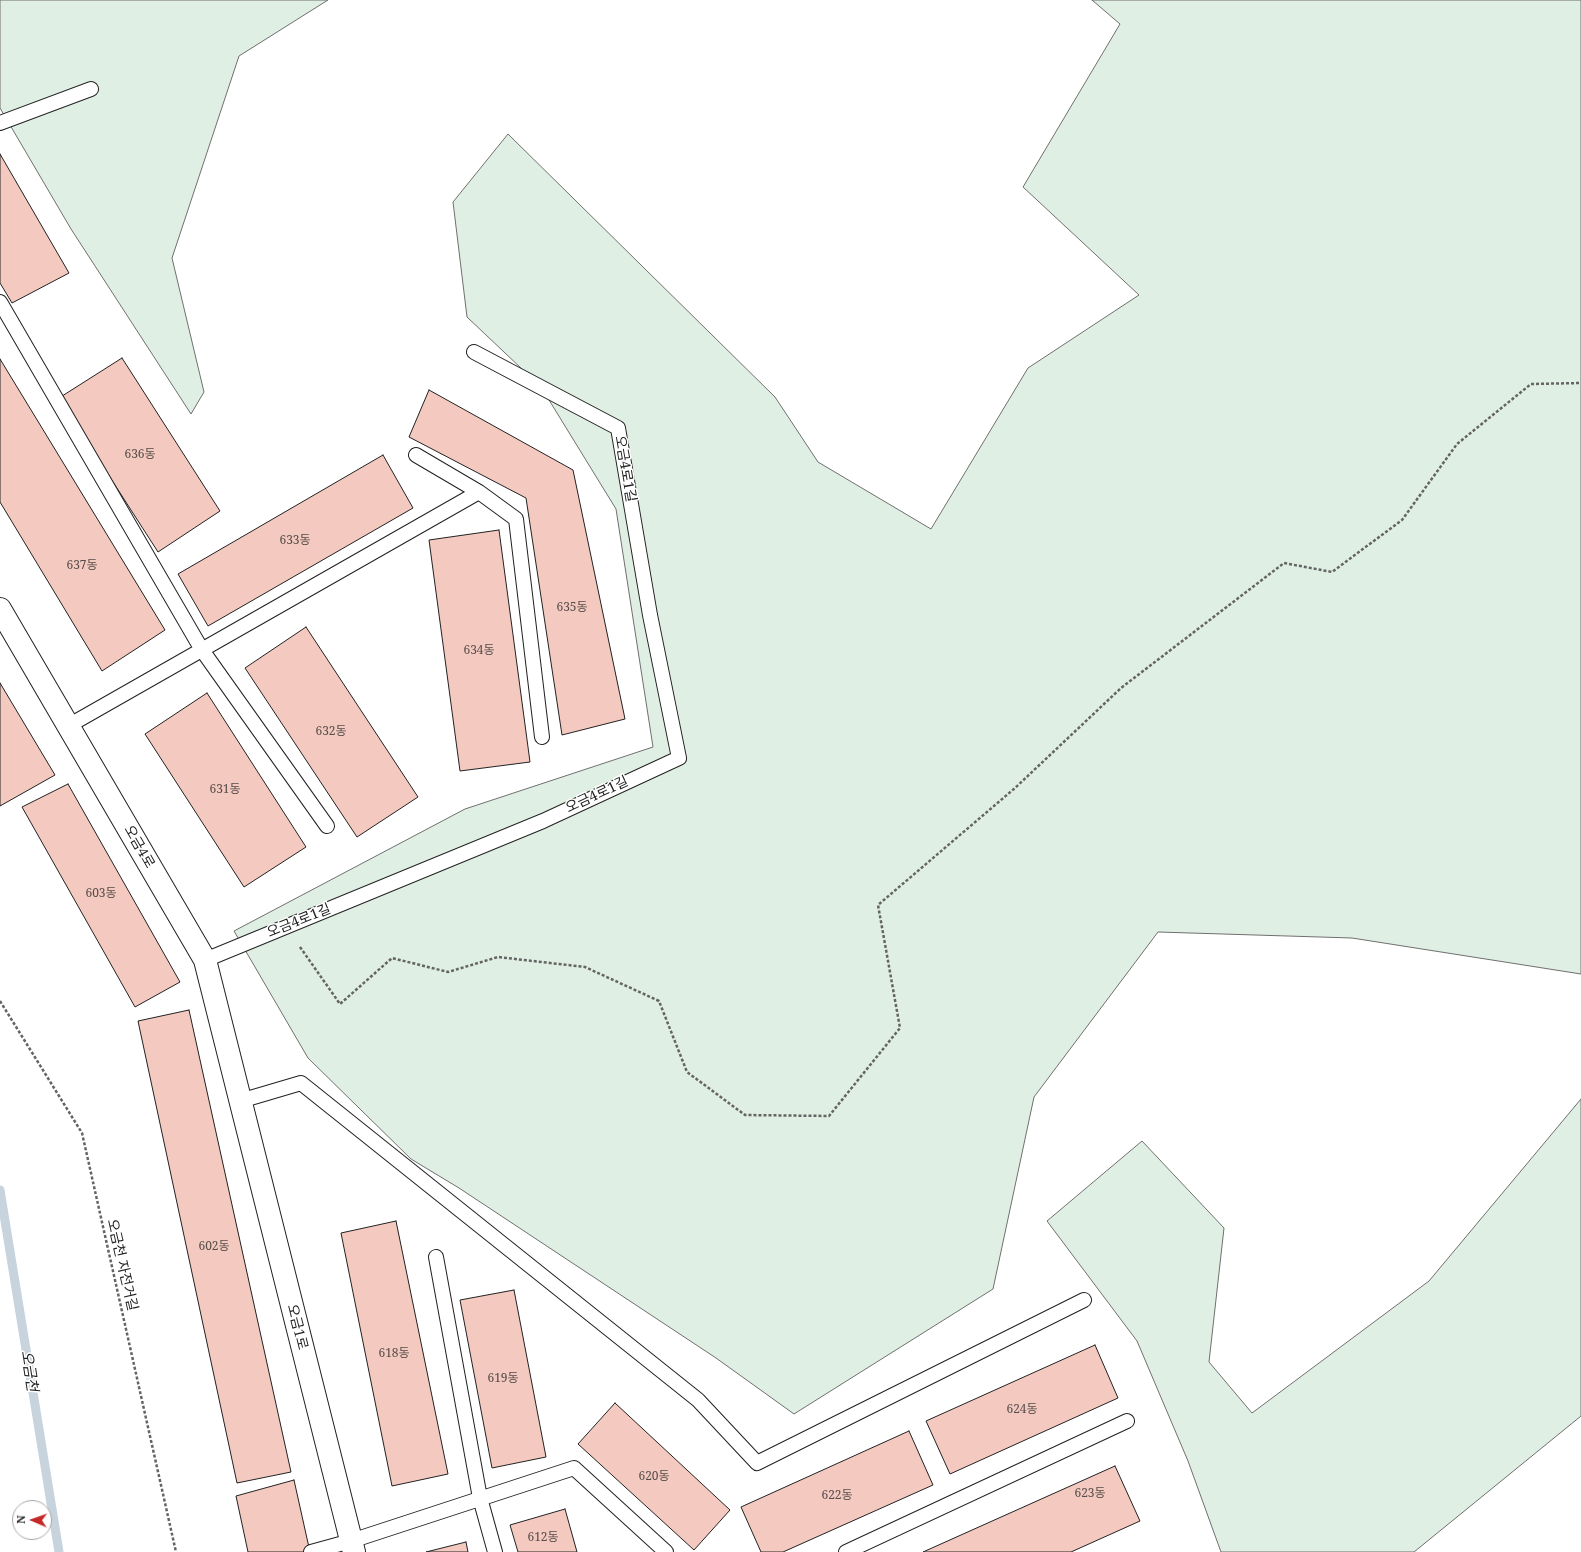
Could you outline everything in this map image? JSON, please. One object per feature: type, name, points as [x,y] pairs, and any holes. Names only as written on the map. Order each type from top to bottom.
[{"type":"street","name":"오금4로","points":[[0,609],[205,960],[240,1101]]},
{"type":"street","name":"오금1로","points":[[240,1101],[352,1547]]},
{"type":"lane","points":[[0,123],[91,89]]},
{"type":"lane","points":[[0,302],[202,650],[326,826]]},
{"type":"lane","name":"오금4로1길","points":[[205,960],[542,821],[679,758],[650,615],[618,428],[474,352]]},
{"type":"lane","points":[[416,455],[479,492],[516,519],[542,737]]},
{"type":"lane","points":[[68,726],[479,492]]},
{"type":"lane","points":[[240,1101],[301,1084],[698,1400],[757,1463],[1084,1300]]},
{"type":"lane","points":[[436,1257],[480,1498],[495,1552]]},
{"type":"lane","points":[[846,1552],[1127,1421]]},
{"type":"lane","points":[[311,1552],[352,1547],[480,1498],[574,1468],[666,1552]]},
{"type":"path","points":[[286,927],[340,1004],[392,958],[448,972],[498,957],[585,967],[660,1001],[687,1072],[744,1115],[829,1116],[900,1028],[878,905],[1015,788],[1120,688],[1284,563],[1332,572],[1402,520],[1457,444],[1531,384],[1581,383]]},
{"type":"path","name":"오금천 자전거길","points":[[0,1001],[82,1133],[176,1552]]},
{"type":"green space","points":[[0,0],[328,0],[239,56],[172,258],[204,392],[191,414],[71,229],[0,108]]},
{"type":"green space","points":[[1092,0],[1581,0],[1581,974],[1352,938],[1158,932],[1034,1097],[993,1289],[794,1414],[716,1358],[459,1188],[411,1159],[308,1058],[234,931],[465,809],[653,747],[616,509],[541,387],[467,317],[453,202],[508,134],[775,397],[818,462],[931,529],[1028,368],[1139,295],[1023,187],[1120,24]]},
{"type":"green space","points":[[1581,1099],[1581,1416],[1414,1552],[1221,1552],[1188,1461],[1137,1341],[1047,1221],[1142,1141],[1224,1228],[1209,1362],[1252,1413],[1429,1281]]},
{"type":"building","points":[[0,154],[69,273],[12,303],[0,283]]},
{"type":"building","points":[[122,358],[220,511],[158,552],[59,398]]},
{"type":"building","points":[[0,359],[165,630],[102,671],[0,502]]},
{"type":"building","points":[[429,390],[573,470],[625,719],[562,735],[526,498],[409,437]]},
{"type":"building","points":[[383,455],[413,508],[208,626],[178,574]]},
{"type":"building","points":[[499,530],[530,762],[460,771],[429,540]]},
{"type":"building","points":[[306,627],[418,797],[357,837],[245,668]]},
{"type":"building","points":[[0,683],[55,775],[0,806]]},
{"type":"building","points":[[207,693],[306,847],[244,887],[145,734]]},
{"type":"building","points":[[68,784],[180,982],[135,1007],[22,807]]},
{"type":"building","points":[[189,1010],[291,1472],[237,1483],[138,1021]]},
{"type":"building","points":[[396,1221],[448,1474],[392,1486],[341,1233]]},
{"type":"building","points":[[514,1290],[546,1457],[492,1468],[460,1300]]},
{"type":"building","points":[[1095,1345],[1118,1398],[950,1474],[926,1421]]},
{"type":"building","points":[[615,1403],[730,1510],[694,1550],[578,1444]]},
{"type":"building","points":[[909,1431],[933,1485],[783,1552],[761,1552],[741,1507]]},
{"type":"building","points":[[1115,1466],[1140,1521],[1071,1552],[923,1552]]},
{"type":"building","points":[[294,1480],[310,1552],[248,1552],[236,1496]]},
{"type":"building","points":[[565,1509],[577,1552],[518,1552],[510,1525]]},
{"type":"building","points":[[466,1542],[468,1552],[426,1552]]},
{"type":"waterway","name":"오금천","points":[[0,1190],[59,1552]]}]
